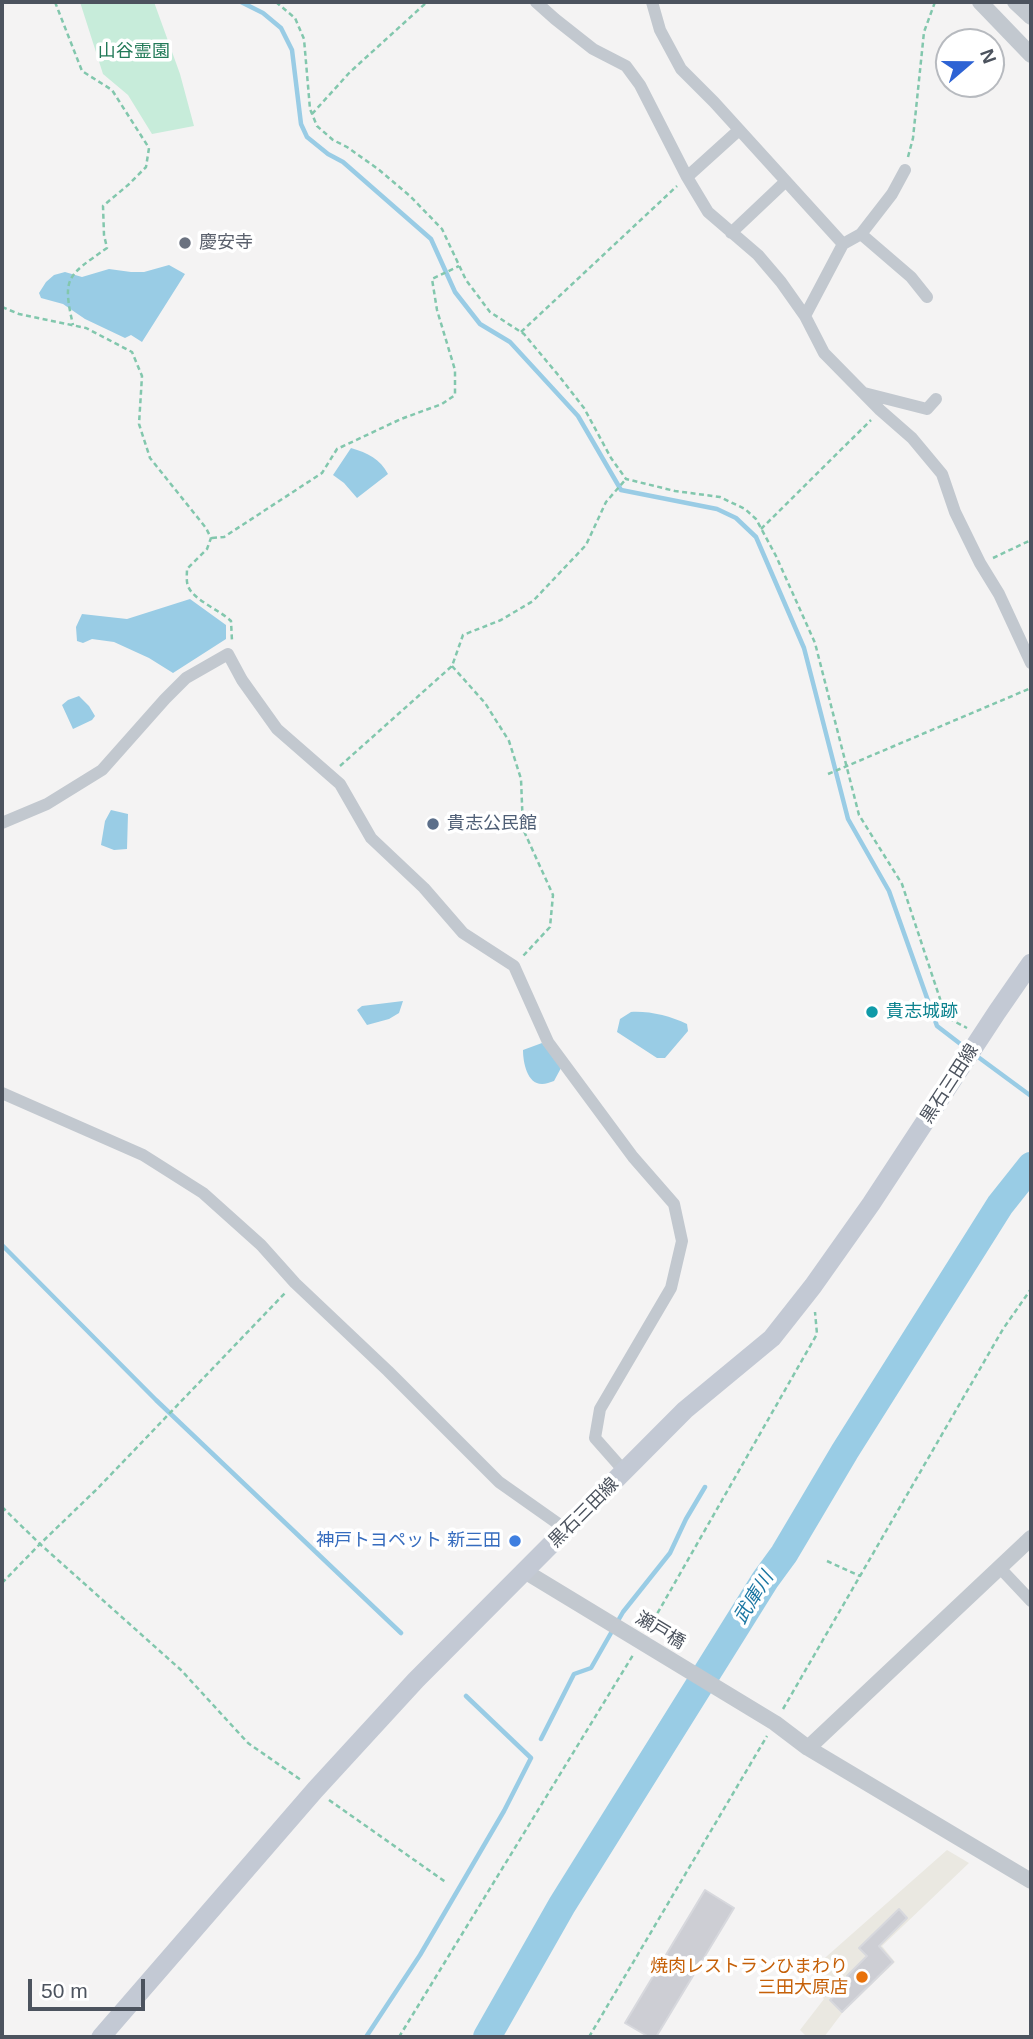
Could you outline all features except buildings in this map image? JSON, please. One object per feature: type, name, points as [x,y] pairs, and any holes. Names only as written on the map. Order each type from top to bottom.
[{"type":"main road","name":"黒石三田線","points":[[101,2037],[315,1790],[416,1680],[685,1410],[772,1338],[872,1204],[1031,963]]},
{"type":"street","points":[[536,2],[593,49],[626,66],[640,85],[708,212],[758,255],[805,316],[824,353],[912,438],[942,474],[980,564],[999,594],[1031,663]]},
{"type":"street","points":[[652,2],[660,30],[681,69],[843,244]]},
{"type":"street","points":[[980,2],[1031,55]]},
{"type":"street","points":[[1015,2],[1031,18]]},
{"type":"street","points":[[687,177],[739,130]]},
{"type":"street","points":[[805,316],[843,244],[861,234],[892,194],[905,170]]},
{"type":"street","points":[[731,233],[786,181]]},
{"type":"street","points":[[861,234],[911,277],[927,297]]},
{"type":"street","points":[[863,392],[927,409],[936,398]]},
{"type":"street","points":[[2,822],[47,804],[102,770],[186,678],[228,654],[242,680],[277,729],[340,784],[371,838],[424,888],[463,933],[514,966],[548,1042],[633,1157],[674,1204],[682,1241],[671,1288],[600,1409],[594,1438],[625,1472]]},
{"type":"street","points":[[2,1093],[143,1155],[195,1188],[261,1245],[295,1283],[499,1482],[567,1530]]},
{"type":"street","points":[[808,1748],[1031,1538]]},
{"type":"street","points":[[1000,1568],[1031,1601]]},
{"type":"street","name":"瀬戸橋","points":[[526,1572],[775,1723],[808,1748],[1031,1881]]},
{"type":"path","points":[[55,2],[82,71],[112,90],[149,148],[146,167],[103,206],[107,248],[81,265],[67,283],[67,300],[73,325]]},
{"type":"path","points":[[276,2],[296,18],[303,39],[307,63],[306,85],[317,126],[333,140],[378,169],[410,196],[442,229],[466,280],[491,313],[521,332],[584,408],[611,458],[626,479],[675,491],[720,497],[745,509],[756,519],[776,556],[815,643],[859,815],[902,884],[946,1017],[980,1038]]},
{"type":"path","points":[[312,114],[350,72],[427,2]]},
{"type":"path","points":[[905,170],[913,138],[924,32],[935,2]]},
{"type":"path","points":[[521,332],[687,177]]},
{"type":"path","points":[[211,538],[223,537],[322,474],[337,449],[401,419],[442,404],[455,395],[455,370],[437,310],[432,279],[459,266]]},
{"type":"path","points":[[2,307],[19,314],[86,328],[132,352],[142,376],[139,424],[150,458],[201,520],[211,538],[207,549],[187,569],[187,585],[196,596],[231,621],[233,639],[228,654]]},
{"type":"path","points":[[761,529],[880,410]]},
{"type":"path","points":[[329,775],[452,666],[463,635],[501,620],[533,601],[586,545],[606,502],[626,479]]},
{"type":"path","points":[[980,564],[1031,540]]},
{"type":"path","points":[[452,666],[485,703],[509,741],[521,779],[523,829],[553,895],[550,927],[514,966]]},
{"type":"path","points":[[828,775],[1031,688]]},
{"type":"path","points":[[2,1583],[99,1488],[295,1283]]},
{"type":"path","points":[[399,2037],[641,1642],[817,1334],[813,1286]]},
{"type":"path","points":[[589,2037],[1003,1329],[1031,1289]]},
{"type":"path","points":[[2,1507],[181,1670],[248,1742],[447,1883]]},
{"type":"path","points":[[827,1561],[860,1576]]},
{"type":"shaded area","points":[[947,1850],[969,1863],[882,1946],[895,1962],[843,2012],[824,2037],[807,2037],[800,2030],[824,1999],[810,1985],[818,1964]]},
{"type":"green space","name":"山谷霊園","points":[[80,2],[154,2],[180,74],[194,126],[152,134],[128,95],[103,74]]},
{"type":"water","points":[[169,265],[185,274],[142,342],[131,335],[125,338],[85,319],[63,304],[41,298],[39,293],[54,275],[65,272],[82,277],[109,269],[144,272]]},
{"type":"water","points":[[351,448],[373,457],[388,474],[357,498],[333,475]]},
{"type":"water","points":[[190,599],[226,625],[226,639],[173,673],[149,658],[114,642],[92,639],[83,643],[77,641],[76,627],[82,614],[127,619]]},
{"type":"water","points":[[79,696],[95,716],[73,729],[62,705]]},
{"type":"water","points":[[111,810],[128,814],[127,849],[114,850],[101,845],[105,821]]},
{"type":"water","points":[[403,1001],[399,1013],[389,1019],[367,1025],[357,1010],[362,1006]]},
{"type":"water","points":[[631,1012],[653,1013],[674,1019],[687,1024],[688,1031],[665,1058],[657,1058],[617,1032],[620,1019]]},
{"type":"water","points":[[542,1043],[561,1068],[554,1081],[542,1084],[529,1076],[523,1050]]},
{"type":"waterway","points":[[241,2],[263,13],[281,28],[292,50],[301,124],[307,137],[343,162],[431,239],[455,292],[480,324],[510,342],[578,416],[621,490],[717,509],[736,518],[756,537],[804,648],[848,819],[889,891],[937,1026],[967,1049]]},
{"type":"waterway","points":[[974,1054],[1031,1096]]},
{"type":"waterway","name":"武庫川","points":[[487,2037],[562,1905],[765,1580],[784,1554],[845,1451],[1000,1205],[1031,1166]]},
{"type":"waterway","points":[[2,1245],[156,1400],[401,1633]]},
{"type":"waterway","points":[[541,1739],[574,1674],[591,1668],[623,1612],[670,1553],[705,1487]]},
{"type":"waterway","points":[[366,2037],[420,1955],[504,1811],[531,1758],[466,1696]]},
{"type":"place","name":"慶安寺","points":[[185,243]]},
{"type":"place","name":"貴志公民館","points":[[433,824]]},
{"type":"place","name":"貴志城跡","points":[[872,1012]]},
{"type":"place","name":"神戸トヨペット 新三田","points":[[515,1541]]},
{"type":"place","name":"焼肉レストランひまわり 三田大原店","points":[[862,1977]]}]
